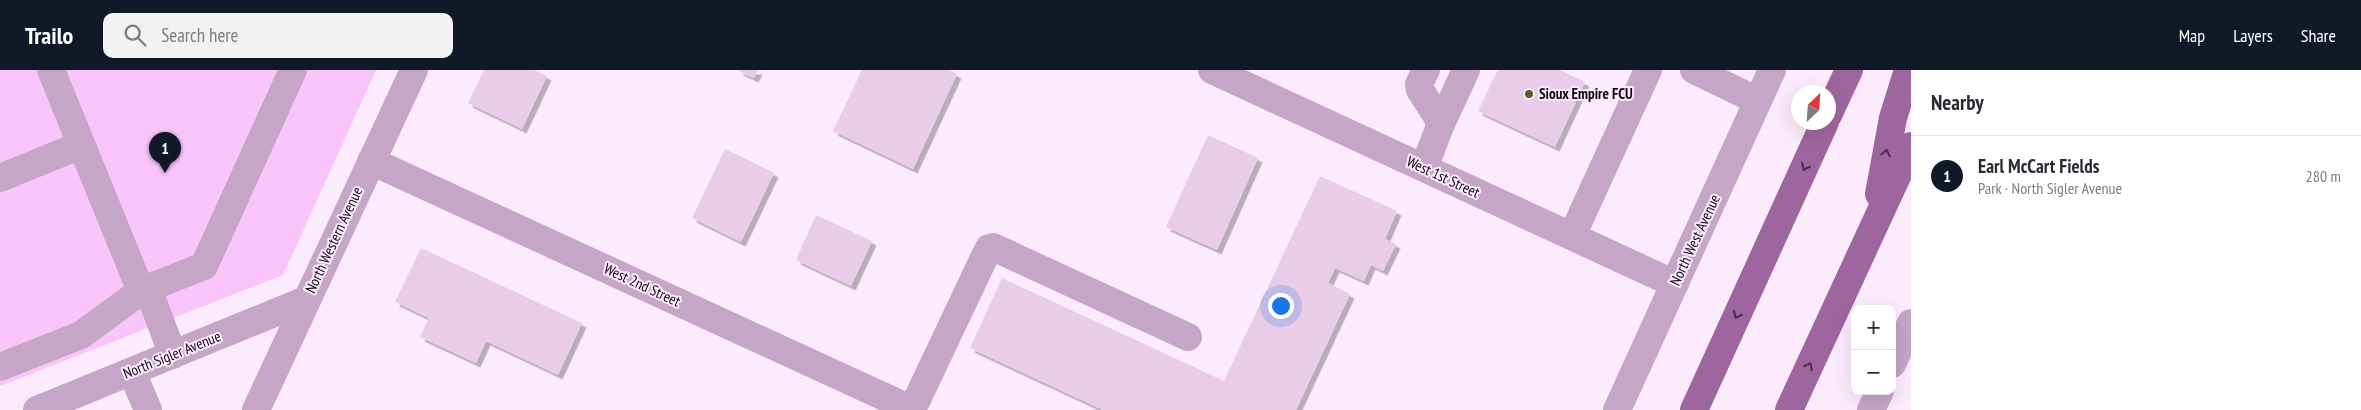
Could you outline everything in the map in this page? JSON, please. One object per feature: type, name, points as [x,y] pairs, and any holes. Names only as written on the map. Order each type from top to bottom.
[{"type":"main road","points":[[1836,98],[1849,70]]},
{"type":"main road","points":[[1877,218],[1884,158],[1908,70]]},
{"type":"main road","points":[[1694,410],[1821,130]]},
{"type":"main road","points":[[1789,410],[1911,146]]},
{"type":"street","points":[[51,70],[81,145],[173,355]]},
{"type":"street","points":[[0,367],[81,335],[145,290],[204,266],[293,70]]},
{"type":"street","name":"North Western Avenue","points":[[256,410],[414,70]]},
{"type":"street","name":"West 1st Street","points":[[1212,70],[1675,284]]},
{"type":"street","points":[[1426,70],[1420,84],[1420,90],[1437,116],[1440,126]]},
{"type":"street","points":[[1424,168],[1440,126],[1466,70]]},
{"type":"street","points":[[1572,236],[1648,70]]},
{"type":"street","points":[[1694,70],[1758,101]]},
{"type":"street","name":"North West Avenue","points":[[1617,410],[1772,70]]},
{"type":"street","points":[[0,178],[81,145]]},
{"type":"street","name":"West 2nd Street","points":[[371,161],[912,410]]},
{"type":"street","points":[[912,410],[989,248],[993,247],[1188,337]]},
{"type":"street","name":"North Sigler Avenue","points":[[37,410],[306,300]]},
{"type":"street","points":[[1896,355],[1911,323]]},
{"type":"street","points":[[132,372],[148,410]]},
{"type":"street","points":[[1871,410],[1878,395]]},
{"type":"shaded area","points":[[0,70],[376,70],[283,275],[0,386]]},
{"type":"building","points":[[484,70],[534,70],[547,76],[522,129],[468,103]]},
{"type":"building","points":[[737,70],[758,70],[754,78]]},
{"type":"building","points":[[862,70],[949,70],[957,74],[913,169],[833,131]]},
{"type":"building","points":[[1498,70],[1560,70],[1585,82],[1555,147],[1478,111]]},
{"type":"building","points":[[1208,135],[1258,158],[1217,250],[1166,227]]},
{"type":"building","points":[[725,149],[774,173],[741,242],[692,218]]},
{"type":"building","points":[[1320,176],[1397,211],[1385,239],[1396,244],[1383,271],[1371,265],[1364,281],[1335,268],[1328,283],[1350,294],[1296,410],[1103,410],[970,348],[1002,278],[1224,381]]},
{"type":"building","points":[[816,215],[872,241],[851,286],[796,260]]},
{"type":"building","points":[[421,248],[582,323],[558,375],[486,341],[476,363],[420,337],[429,318],[395,302]]},
{"type":"place","name":"Sioux Empire FCU","points":[[1529,94]]},
{"type":"place","name":"Earl McCart Fields","points":[[165,173]]}]
